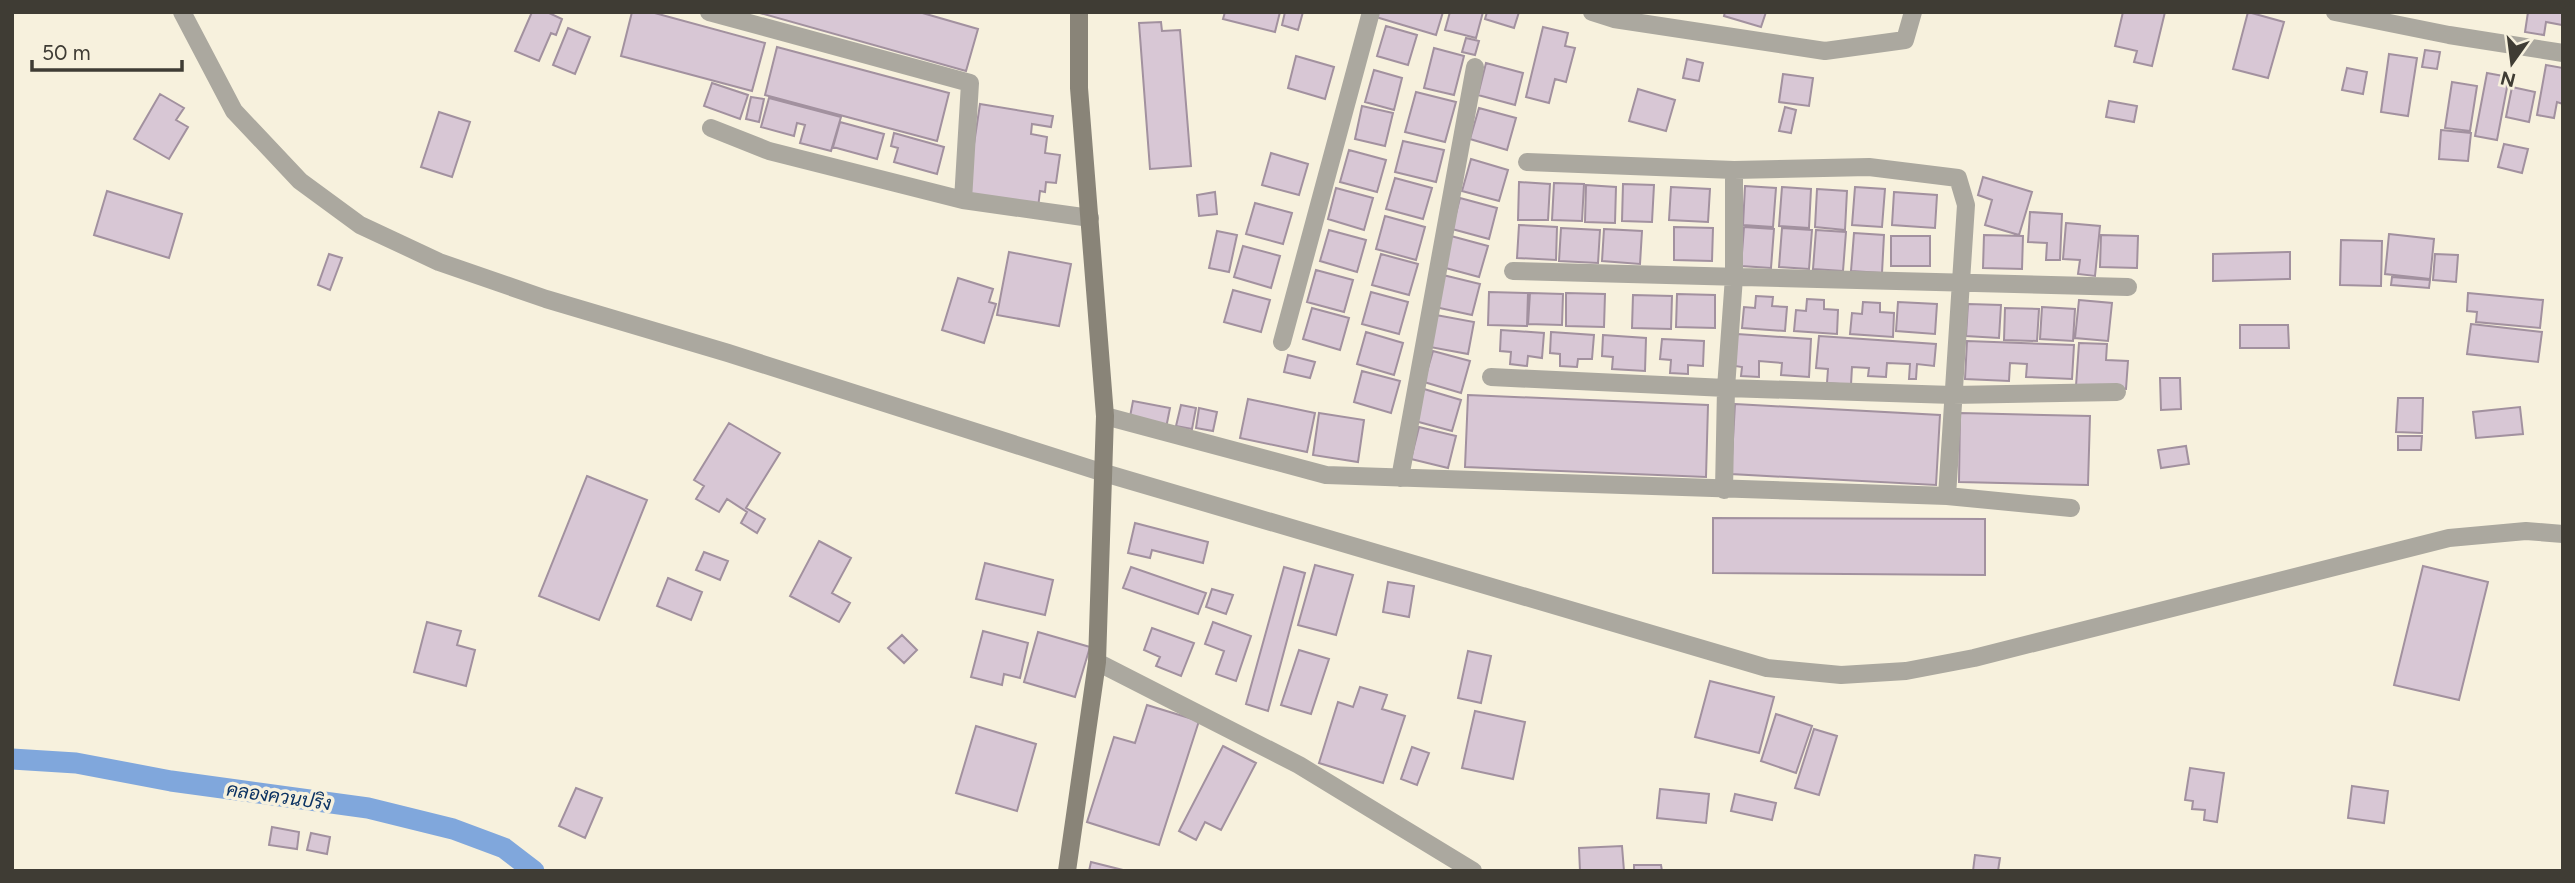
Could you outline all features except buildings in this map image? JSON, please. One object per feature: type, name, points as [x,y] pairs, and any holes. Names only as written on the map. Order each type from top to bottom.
[{"type":"street","points":[[182,12],[234,111],[300,181],[360,225],[439,262],[546,299],[728,353],[1101,472],[1767,668],[1841,675],[1906,671],[1974,658],[2449,538],[2526,531],[2563,534]]},
{"type":"street","points":[[709,12],[970,83],[962,200]]},
{"type":"street","points":[[1067,871],[1097,662],[1101,472],[1105,416],[1079,89],[1079,12]]},
{"type":"street","points":[[1282,342],[1371,12]]},
{"type":"street","points":[[1592,12],[1614,19],[1825,51],[1905,40],[1913,12]]},
{"type":"street","points":[[2335,12],[2449,35],[2563,53]]},
{"type":"street","points":[[1399,478],[1475,67]]},
{"type":"street","points":[[711,128],[768,151],[962,200],[1090,218]]},
{"type":"street","points":[[1527,162],[1734,170],[1869,166],[1958,178],[1966,205],[1947,496]]},
{"type":"street","points":[[1724,490],[1726,388],[1734,277],[1734,170]]},
{"type":"street","points":[[1513,271],[2128,287]]},
{"type":"street","points":[[1491,377],[1953,396],[2118,393]]},
{"type":"street","points":[[1105,416],[1326,475],[1947,496],[2071,508]]},
{"type":"street","points":[[1097,662],[1299,765],[1474,871]]},
{"type":"waterway","name":"คลองควนปริง","points":[[12,759],[76,763],[171,781],[368,808],[453,829],[504,848],[534,871]]}]
